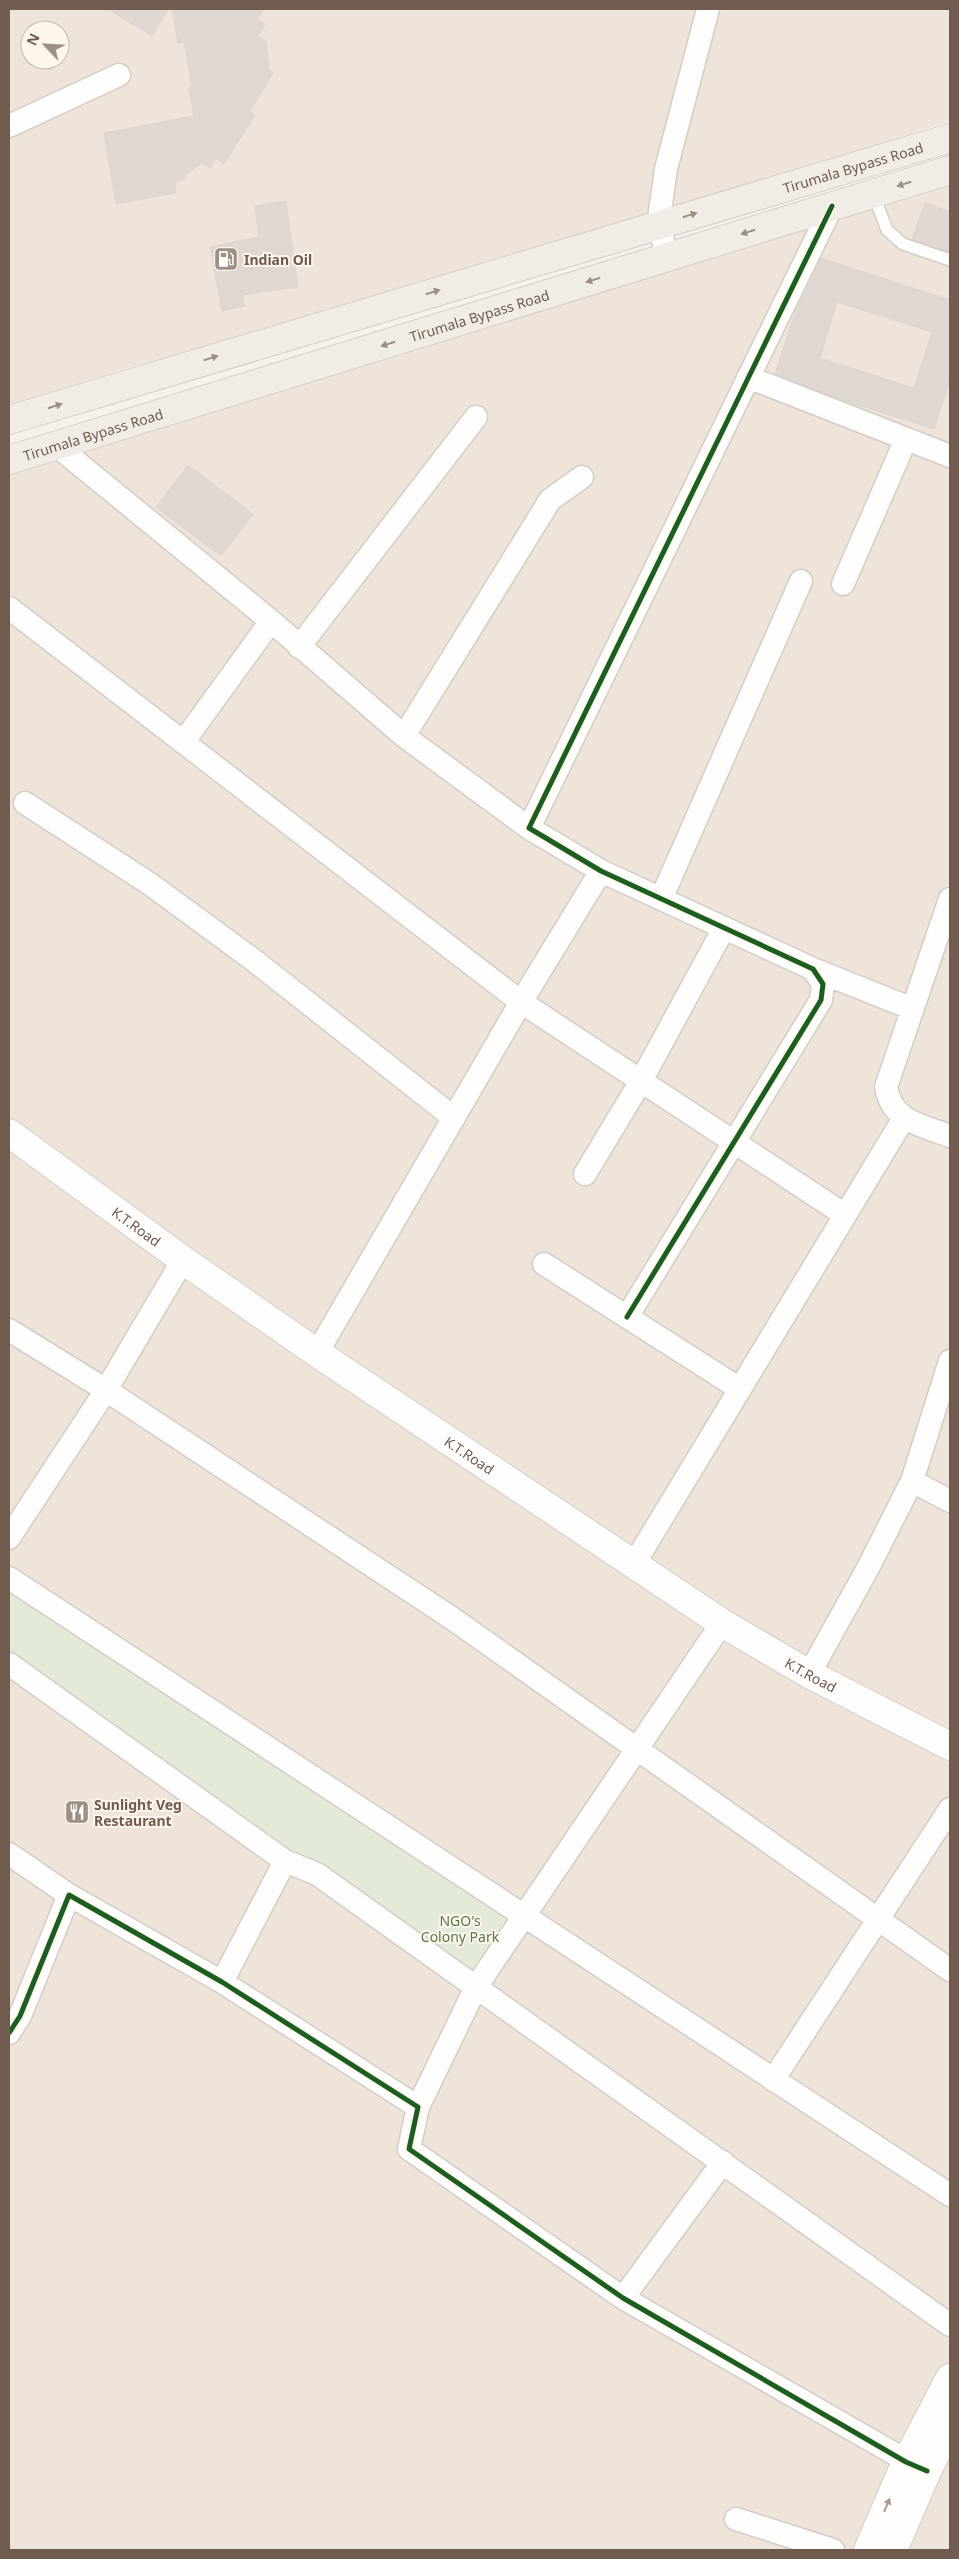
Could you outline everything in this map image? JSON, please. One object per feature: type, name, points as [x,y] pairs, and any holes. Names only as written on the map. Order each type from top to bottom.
[{"type":"main road","name":"Tirumala Bypass Road","points":[[9,420],[950,138]]},
{"type":"main road","name":"Tirumala Bypass Road","points":[[9,460],[950,170]]},
{"type":"main road","name":"K.T.Road","points":[[9,1134],[183,1260],[317,1353],[722,1623],[809,1674],[950,1746]]},
{"type":"main road","points":[[893,2550],[916,2467],[950,2378]]},
{"type":"main road","points":[[868,2550],[916,2467],[950,2425]]},
{"type":"street","points":[[668,257],[658,225],[666,169],[708,9]]},
{"type":"street","points":[[9,126],[119,75]]},
{"type":"street","points":[[530,828],[832,206]]},
{"type":"street","points":[[748,377],[950,456]]},
{"type":"street","points":[[299,647],[476,417]]},
{"type":"street","points":[[843,584],[906,438]]},
{"type":"street","points":[[57,446],[271,621],[404,736],[530,828],[601,871],[813,969],[913,1009]]},
{"type":"street","points":[[404,736],[550,500],[582,477]]},
{"type":"street","points":[[661,899],[801,581]]},
{"type":"street","points":[[9,608],[521,1002],[845,1215]]},
{"type":"street","points":[[184,741],[271,621]]},
{"type":"street","points":[[25,803],[150,884],[256,962],[454,1118]]},
{"type":"street","points":[[317,1353],[521,1002],[601,871]]},
{"type":"street","points":[[950,899],[886,1087],[892,1107],[904,1118],[950,1136]]},
{"type":"street","points":[[585,1174],[641,1081],[724,928]]},
{"type":"street","points":[[627,1317],[821,1000],[824,984],[813,969]]},
{"type":"street","points":[[634,1564],[904,1118]]},
{"type":"street","points":[[9,1538],[106,1390],[183,1260]]},
{"type":"street","points":[[544,1264],[740,1389]]},
{"type":"street","points":[[9,1330],[106,1390],[453,1619],[950,1970]]},
{"type":"street","points":[[809,1674],[868,1568],[912,1481],[950,1361]]},
{"type":"street","points":[[912,1481],[950,1501]]},
{"type":"street","points":[[9,1578],[950,2195]]},
{"type":"street","points":[[722,1623],[476,1987],[418,2107],[409,2149],[623,2298],[916,2467]]},
{"type":"street","points":[[9,1664],[285,1861],[316,1874],[950,2325]]},
{"type":"street","points":[[773,2080],[876,1919],[950,1809]]},
{"type":"street","points":[[9,1854],[69,1895],[222,1982],[418,2107]]},
{"type":"street","points":[[222,1982],[285,1861]]},
{"type":"street","points":[[9,2033],[20,2016],[69,1895]]},
{"type":"street","points":[[623,2298],[723,2162]]},
{"type":"street","points":[[736,2518],[834,2550]]},
{"type":"lane","points":[[872,194],[887,230],[903,244],[950,260]]},
{"type":"shaded area","points":[[9,9],[950,9],[950,121],[456,282],[134,366],[9,405]]},
{"type":"shaded area","points":[[950,172],[950,2550],[9,2550],[9,468]]},
{"type":"green space","name":"NGO's Colony Park","points":[[9,1578],[524,1917],[474,1990],[9,1658]]},
{"type":"building","points":[[108,9],[168,9],[152,36]]},
{"type":"building","points":[[172,9],[264,9],[257,19],[265,24],[258,36],[266,41],[269,70],[273,73],[250,111],[255,115],[224,164],[216,159],[210,168],[202,163],[186,174],[185,179],[176,182],[175,193],[116,204],[104,133],[194,116],[189,88],[192,87],[184,42],[178,43]]},
{"type":"building","points":[[286,201],[298,287],[242,295],[245,306],[222,311],[210,247],[259,237],[255,206]]},
{"type":"building","points":[[925,203],[950,212],[950,252],[912,239]]},
{"type":"building","points":[[821,258],[950,300],[950,379],[934,429],[845,401],[775,374],[795,313]],"holes":[[[837,302],[932,332],[914,388],[820,358]]]},
{"type":"building","points":[[188,465],[253,514],[221,556],[156,507]]},
{"type":"cycle path","points":[[627,1317],[821,1000],[823,984],[813,969],[601,871],[529,828],[832,206]]},
{"type":"cycle path","points":[[9,2033],[20,2016],[69,1895],[222,1982],[418,2107],[409,2149],[623,2298],[906,2462],[927,2471]]},
{"type":"place","name":"Indian Oil","points":[[226,259]]},
{"type":"place","name":"Sunlight Veg Restaurant","points":[[77,1812]]}]
